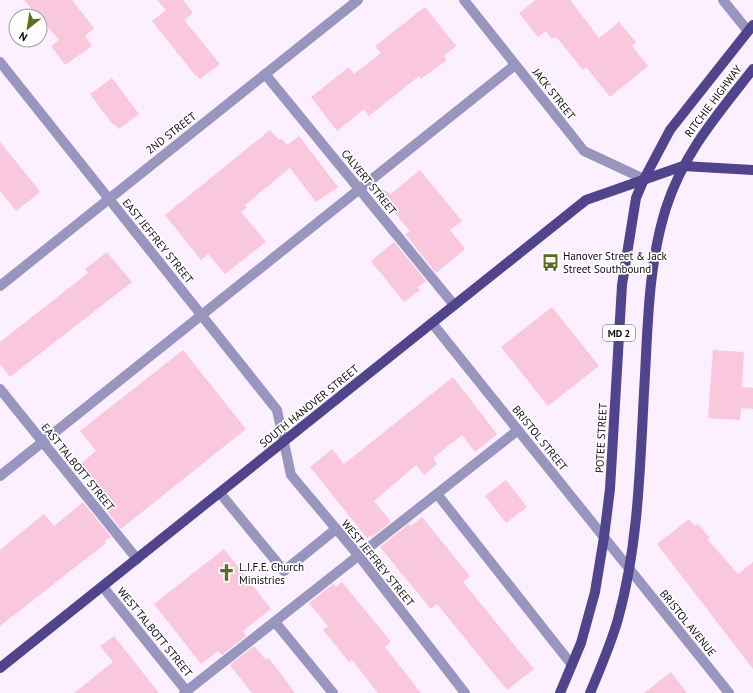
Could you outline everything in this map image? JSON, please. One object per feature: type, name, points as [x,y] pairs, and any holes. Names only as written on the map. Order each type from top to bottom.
[{"type":"main road","name":"RITCHIE HIGHWAY","points":[[644,179],[670,130],[751,28]]},
{"type":"main road","name":"RITCHIE HIGHWAY","points":[[629,569],[637,512],[650,286],[658,237],[666,206],[683,166],[698,139],[753,69]]},
{"type":"main road","name":"SOUTH HANOVER STREET","points":[[0,668],[586,200],[683,166]]},
{"type":"main road","points":[[683,166],[753,170]]},
{"type":"main road","name":"POTEE STREET","points":[[560,693],[581,643],[595,592],[604,537],[610,489],[622,285],[636,198],[644,179]]},
{"type":"main road","name":"MD 2","points":[[590,693],[605,658],[618,619],[629,569]]},
{"type":"street","name":"2ND STREET","points":[[0,286],[108,198],[358,0]]},
{"type":"street","name":"JACK STREET","points":[[464,0],[584,151],[644,179]]},
{"type":"street","points":[[723,0],[751,28]]},
{"type":"street","name":"EAST JEFFREY STREET","points":[[0,62],[277,410],[283,442]]},
{"type":"street","points":[[0,476],[515,65]]},
{"type":"street","name":"CALVERT STREET","points":[[266,74],[454,305]]},
{"type":"street","name":"BRISTOL STREET","points":[[432,323],[629,569]]},
{"type":"street","name":"EAST TALBOTT STREET","points":[[0,389],[137,559]]},
{"type":"street","points":[[187,692],[518,430]]},
{"type":"street","name":"WEST JEFFREY STREET","points":[[283,442],[292,476],[359,556],[465,693]]},
{"type":"street","points":[[220,493],[284,571],[336,529]]},
{"type":"street","points":[[437,494],[572,665]]},
{"type":"street","name":"BRISTOL AVENUE","points":[[629,569],[729,693]]},
{"type":"street","name":"WEST TALBOTT STREET","points":[[102,586],[187,692]]},
{"type":"street","points":[[275,622],[333,693]]},
{"type":"building","points":[[24,0],[72,0],[94,28],[85,36],[92,46],[65,65],[51,46],[59,40],[48,27],[48,8],[31,8]]},
{"type":"building","points":[[157,0],[183,0],[193,13],[184,20],[220,64],[200,79],[195,75],[152,21],[166,10]]},
{"type":"building","points":[[536,0],[570,0],[599,38],[619,22],[636,42],[632,46],[648,66],[610,97],[586,67],[583,70],[558,39],[554,37],[552,39],[546,31],[538,37],[519,13]]},
{"type":"building","points":[[425,7],[456,46],[444,56],[447,60],[421,79],[419,76],[369,116],[364,109],[337,131],[311,97],[349,67],[354,74],[381,53],[375,46]]},
{"type":"building","points":[[112,78],[139,114],[119,129],[114,124],[113,125],[90,94]]},
{"type":"building","points":[[270,130],[279,140],[282,139],[287,145],[299,136],[338,187],[316,202],[290,168],[245,205],[247,208],[241,212],[266,242],[225,274],[208,254],[201,260],[165,215]]},
{"type":"building","points":[[0,142],[39,190],[39,193],[16,211],[0,191]]},
{"type":"building","points":[[420,170],[462,221],[450,230],[465,249],[436,273],[405,234],[410,231],[373,187],[375,185],[391,194]]},
{"type":"building","points":[[394,242],[426,281],[418,287],[420,290],[404,302],[371,261]]},
{"type":"building","points":[[107,252],[132,282],[10,377],[0,364],[0,342],[88,273],[85,269]]},
{"type":"building","points":[[552,307],[599,366],[548,406],[501,347]]},
{"type":"building","points":[[183,350],[246,429],[121,529],[93,494],[99,488],[80,464],[96,451],[80,431]]},
{"type":"building","points":[[713,350],[744,352],[742,387],[753,388],[753,409],[741,408],[740,420],[708,418]]},
{"type":"building","points":[[453,377],[497,434],[475,452],[462,435],[433,458],[437,464],[424,475],[416,465],[374,501],[391,522],[372,537],[371,535],[367,538],[310,467],[332,449],[344,464]]},
{"type":"building","points":[[506,480],[527,507],[506,523],[485,496]]},
{"type":"building","points":[[83,502],[111,537],[104,541],[106,543],[0,626],[0,550],[44,514],[54,526]]},
{"type":"building","points":[[422,517],[470,576],[463,582],[534,669],[507,690],[437,604],[431,609],[380,547],[409,524],[411,526]]},
{"type":"building","points":[[689,519],[695,526],[698,524],[710,538],[707,539],[738,574],[753,562],[753,669],[657,544]]},
{"type":"building","points":[[224,549],[271,609],[243,631],[246,636],[222,655],[218,651],[201,664],[154,604]]},
{"type":"building","points":[[342,582],[391,642],[385,647],[421,693],[378,693],[352,660],[349,662],[323,630],[328,626],[309,603],[333,584],[336,587]]},
{"type":"building","points":[[114,636],[159,693],[74,693],[113,662],[100,646]]},
{"type":"building","points":[[254,646],[266,660],[268,658],[275,666],[295,693],[252,693],[230,665]]},
{"type":"building","points":[[671,672],[687,693],[644,693]]},
{"type":"place","name":"Hanover Street & Jack Street Southbound","points":[[550,262]]},
{"type":"place","name":"L.I.F.E. Church Ministries","points":[[226,573]]}]
